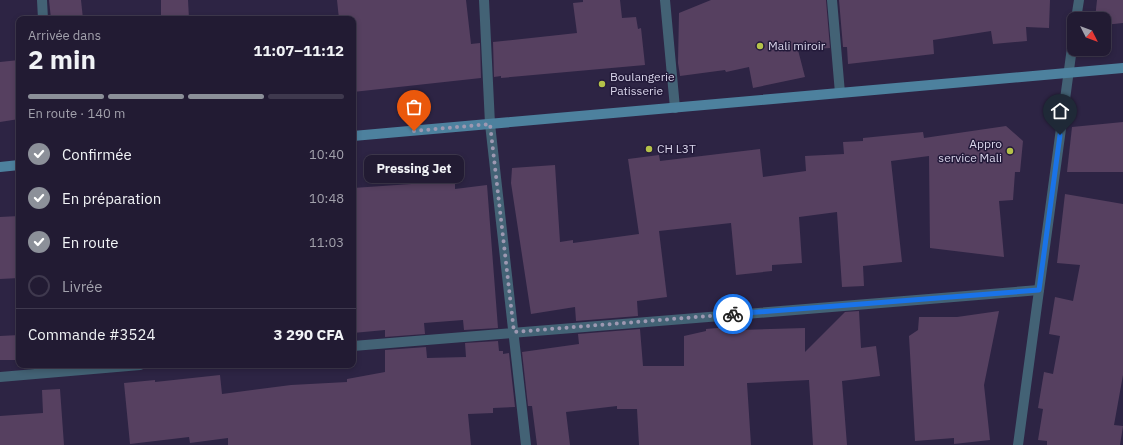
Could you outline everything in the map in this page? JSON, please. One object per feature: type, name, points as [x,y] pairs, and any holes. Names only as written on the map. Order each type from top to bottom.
[{"type":"main road","points":[[356,136],[1123,68]]},
{"type":"main road","points":[[0,167],[16,165]]},
{"type":"street","points":[[42,0],[43,16]]},
{"type":"street","points":[[484,0],[490,124],[526,445]]},
{"type":"street","points":[[665,0],[675,108]]},
{"type":"street","points":[[832,0],[840,93]]},
{"type":"street","points":[[1077,12],[1079,0]]},
{"type":"street","points":[[1018,445],[1071,56]]},
{"type":"street","points":[[356,346],[1039,290]]},
{"type":"street","points":[[0,377],[76,368]]},
{"type":"building","points":[[49,0],[81,0],[83,16],[51,16]]},
{"type":"building","points":[[161,0],[188,0],[189,16],[161,16]]},
{"type":"building","points":[[337,0],[466,0],[471,44],[480,43],[481,78],[356,92],[356,16],[339,16]]},
{"type":"building","points":[[583,0],[620,0],[622,18],[636,17],[638,29],[641,28],[645,65],[501,78],[501,76],[494,77],[493,42],[577,33],[573,3],[583,2]]},
{"type":"building","points":[[711,0],[826,0],[830,48],[798,50],[805,77],[753,88],[749,67],[726,72],[725,70],[680,76],[678,63],[679,13]]},
{"type":"building","points":[[839,0],[1050,0],[1049,28],[1026,27],[1027,41],[993,44],[991,31],[933,40],[934,54],[848,64],[847,47],[843,47]]},
{"type":"building","points":[[1097,0],[1123,0],[1123,23],[1111,24],[1111,12],[1096,12]]},
{"type":"building","points":[[16,60],[16,119],[0,122],[0,62]]},
{"type":"building","points":[[1123,122],[1123,172],[1067,172],[1072,127]]},
{"type":"building","points":[[1006,126],[1023,141],[1020,172],[1015,172],[1013,200],[999,201],[1004,257],[930,248],[929,156],[891,161],[902,262],[863,266],[864,286],[842,287],[837,212],[799,217],[802,263],[772,265],[772,271],[736,275],[731,223],[659,231],[667,297],[637,301],[638,316],[576,321],[575,307],[531,314],[511,183],[512,168],[555,165],[560,242],[573,240],[573,243],[639,234],[628,159],[659,155],[660,161],[760,149],[763,177],[806,171],[805,156],[844,154],[843,142],[863,141],[863,138],[923,132],[924,138]]},
{"type":"building","points":[[455,181],[455,189],[487,185],[498,328],[464,330],[463,320],[424,323],[425,334],[385,337],[385,330],[356,333],[356,188]]},
{"type":"building","points":[[1065,194],[1123,204],[1123,375],[1114,425],[1123,426],[1120,445],[1047,445],[1047,441],[1038,440],[1043,409],[1038,408],[1044,372],[1053,374],[1060,336],[1049,334],[1055,297],[1073,301],[1080,265],[1057,263]]},
{"type":"building","points":[[16,216],[16,278],[0,279],[0,217]]},
{"type":"building","points":[[859,311],[861,348],[876,346],[880,376],[842,381],[847,445],[813,445],[809,380],[747,383],[751,445],[639,445],[637,409],[617,409],[617,406],[566,412],[570,445],[537,445],[532,406],[528,406],[522,352],[579,344],[578,334],[640,329],[643,366],[684,366],[684,336],[706,331],[706,329],[740,326],[740,330],[805,328],[805,352],[845,312]]},
{"type":"building","points":[[999,311],[984,385],[990,440],[954,444],[954,438],[915,441],[909,336],[918,330],[919,317],[957,317]]},
{"type":"building","points":[[16,335],[16,360],[0,360],[0,336]]},
{"type":"building","points":[[498,341],[499,351],[503,351],[503,354],[509,353],[515,407],[493,408],[493,413],[468,414],[471,445],[228,445],[228,438],[190,443],[189,437],[130,444],[124,383],[155,380],[155,382],[220,375],[222,394],[291,385],[347,382],[347,379],[385,372],[385,350],[426,347],[427,358],[466,357],[465,343]]},
{"type":"building","points":[[60,389],[64,445],[0,445],[0,416],[43,413],[42,390]]},
{"type":"way so far","points":[[414,131],[490,124],[514,332],[733,314]]},
{"type":"place","name":"Mali miroir","points":[[760,46]]},
{"type":"place","name":"Boulangerie Patisserie","points":[[602,84]]},
{"type":"place","name":"Pressing Jet","points":[[414,131]]},
{"type":"place","name":"CH L3T","points":[[649,149]]},
{"type":"place","name":"Appro service Mali","points":[[1010,151]]},
{"type":"route","points":[[733,314],[1039,290],[1060,135]]}]
